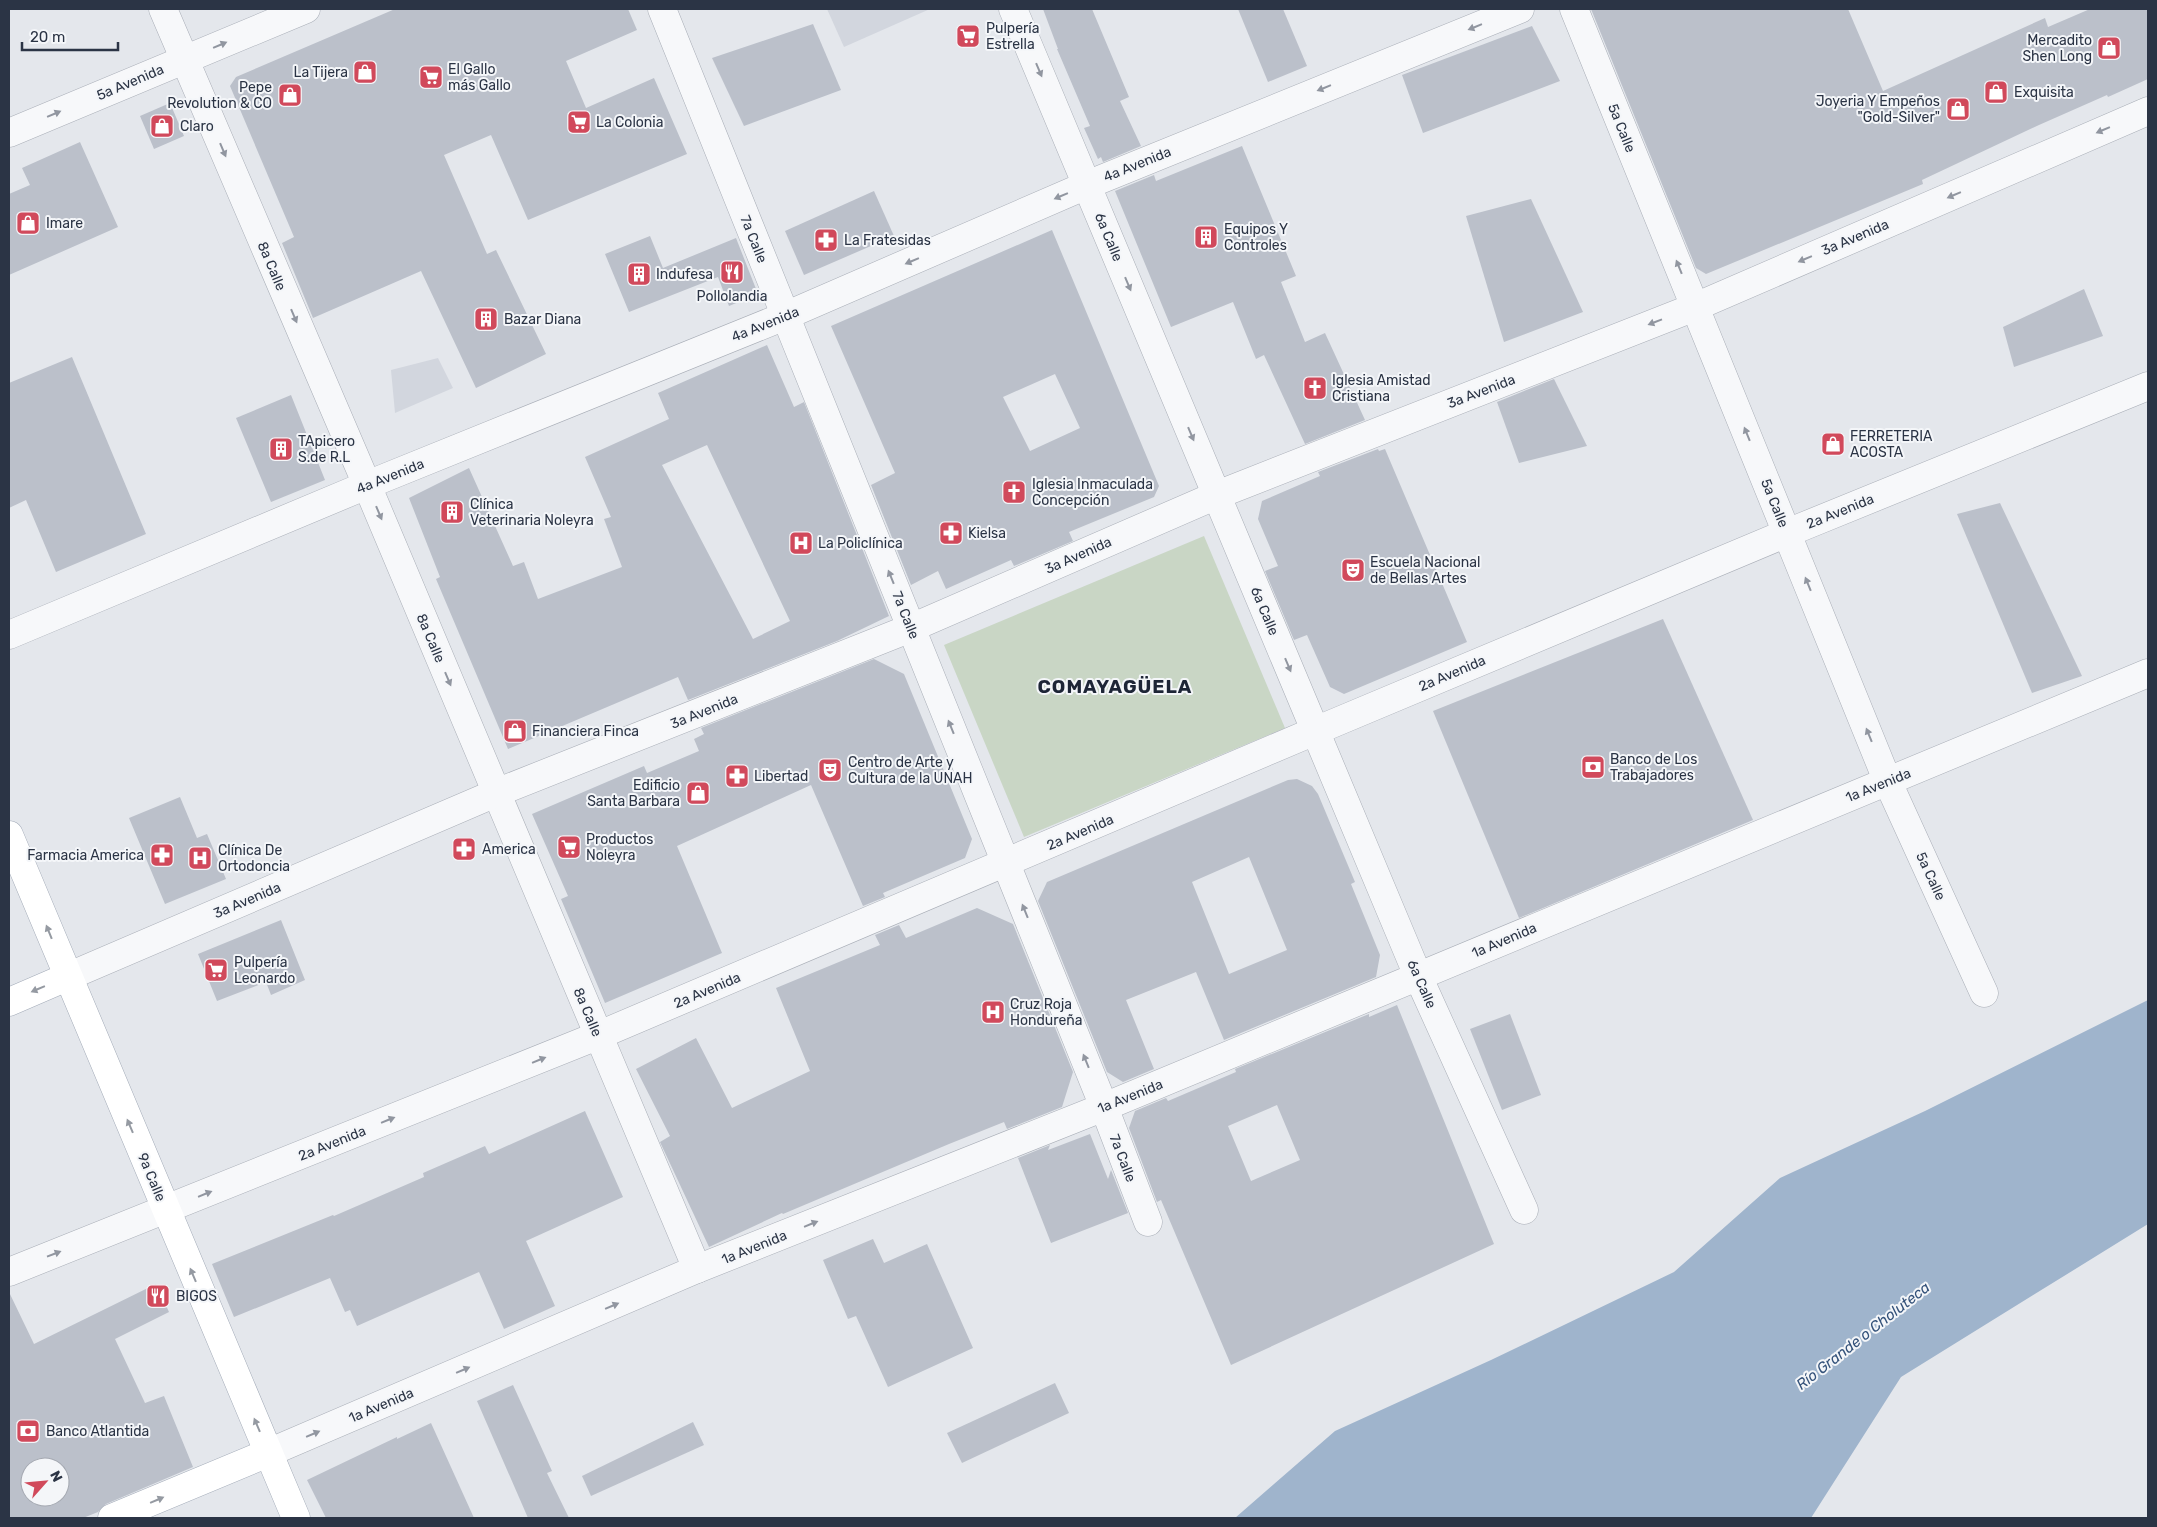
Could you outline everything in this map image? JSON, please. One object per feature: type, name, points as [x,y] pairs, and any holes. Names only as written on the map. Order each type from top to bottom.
[{"type":"main road","name":"9a Calle","points":[[9,835],[67,977],[296,1518]]},
{"type":"main road","name":"3a Avenida","points":[[9,1002],[67,977]]},
{"type":"main road","name":"1a Avenida","points":[[112,1518],[268,1453]]},
{"type":"street","name":"8a Calle","points":[[162,9],[367,485],[697,1270]]},
{"type":"street","name":"5a Avenida","points":[[9,133],[306,9]]},
{"type":"street","name":"7a Calle","points":[[662,9],[1104,1107],[1148,1222]]},
{"type":"street","name":"6a Calle","points":[[1013,9],[1418,976],[1524,1210]]},
{"type":"street","name":"4a Avenida","points":[[9,635],[367,485],[785,316],[1087,185],[1520,9]]},
{"type":"street","name":"5a Calle","points":[[1574,9],[1887,780],[1984,993]]},
{"type":"street","name":"3a Avenida","points":[[67,977],[496,793],[911,628],[1217,495],[1695,307],[2148,111]]},
{"type":"street","name":"2a Avenida","points":[[9,1272],[598,1036],[1315,731],[1787,533],[2148,386]]},
{"type":"street","name":"1a Avenida","points":[[268,1453],[697,1270],[1104,1107],[2148,673]]},
{"type":"shaded area","points":[[827,9],[930,9],[844,47]]},
{"type":"shaded area","points":[[438,358],[453,388],[395,413],[391,370]]},
{"type":"green space","points":[[1204,536],[1285,728],[1024,837],[944,645]]},
{"type":"water","name":"Río Grande o Choluteca","points":[[2148,1000],[2148,1224],[1901,1377],[1811,1518],[1235,1518],[1335,1431],[1491,1360],[1674,1272],[1780,1178],[1925,1111]]},
{"type":"building","points":[[395,9],[628,9],[637,30],[566,61],[586,108],[654,78],[687,154],[528,220],[491,135],[444,155],[487,254],[496,250],[546,354],[476,388],[421,271],[313,318],[282,243],[294,237],[230,86],[236,77]]},
{"type":"building","points":[[1043,9],[1092,9],[1129,97],[1120,101],[1141,146],[1103,162],[1101,157],[1098,159],[1084,128],[1090,126],[1057,49]]},
{"type":"building","points":[[1238,9],[1283,9],[1307,66],[1268,82]]},
{"type":"building","points":[[1591,9],[1848,9],[1883,91],[2045,18],[2048,27],[2090,9],[2148,9],[2148,79],[2039,125],[1922,180],[1923,184],[1706,274],[1696,268]]},
{"type":"building","points":[[813,24],[841,90],[744,126],[712,58]]},
{"type":"building","points":[[1532,26],[1560,81],[1423,133],[1402,75]]},
{"type":"building","name":"Claro","points":[[170,103],[184,136],[154,149],[140,116]]},
{"type":"building","points":[[80,142],[118,227],[9,275],[9,194],[30,185],[22,168]]},
{"type":"building","name":"Equipos Y Controles","points":[[1242,146],[1296,276],[1281,282],[1305,342],[1325,333],[1365,420],[1305,444],[1264,355],[1256,359],[1233,302],[1171,327],[1115,191],[1154,175],[1156,181]]},
{"type":"building","name":"La Fratesidas","points":[[874,191],[894,236],[804,275],[785,231]]},
{"type":"building","points":[[1531,199],[1583,312],[1504,342],[1466,216]]},
{"type":"building","points":[[1052,230],[1159,486],[1154,497],[1069,532],[1073,541],[1014,566],[1011,560],[946,589],[938,571],[911,585],[871,485],[895,473],[831,326]],"holes":[[[1055,374],[1080,428],[1030,451],[1003,397]]]},
{"type":"building","points":[[650,236],[663,268],[736,238],[758,294],[729,306],[718,277],[629,312],[605,254]]},
{"type":"building","points":[[2084,289],[2103,336],[2014,367],[2003,327]]},
{"type":"building","points":[[767,345],[794,407],[804,402],[889,616],[837,641],[688,700],[678,677],[508,749],[436,579],[440,577],[409,498],[469,468],[513,566],[524,562],[538,599],[622,567],[604,519],[611,517],[585,457],[669,419],[658,393]],"holes":[[[707,445],[790,621],[753,639],[662,465]]]},
{"type":"building","points":[[72,357],[146,534],[56,572],[26,500],[9,508],[9,383]]},
{"type":"building","points":[[1554,379],[1587,446],[1519,463],[1497,402]]},
{"type":"building","name":"TApicero S.de R.L","points":[[291,395],[325,480],[271,502],[236,418]]},
{"type":"building","name":"Escuela Nacional de Bellas Artes","points":[[1378,449],[1379,451],[1385,449],[1467,642],[1344,694],[1330,687],[1307,635],[1294,640],[1265,571],[1278,566],[1258,519],[1262,501],[1320,476],[1318,472]]},
{"type":"building","points":[[2000,503],[2082,676],[2032,693],[1957,514]]},
{"type":"building","name":"Banco de Los Trabajadores","points":[[1663,619],[1753,820],[1519,918],[1433,711]]},
{"type":"building","points":[[874,659],[904,674],[972,839],[965,858],[883,893],[885,897],[863,906],[811,785],[677,846],[722,953],[605,1003],[561,899],[568,896],[532,814],[644,766],[647,773],[699,751],[694,739],[704,734],[701,728]]},
{"type":"building","points":[[1297,779],[1312,786],[1318,794],[1355,882],[1351,884],[1380,955],[1376,977],[1224,1040],[1196,972],[1126,1000],[1154,1069],[1123,1082],[1107,1072],[1038,901],[1047,882],[1288,780]],"holes":[[[1249,857],[1287,950],[1229,974],[1192,882]]]},
{"type":"building","points":[[180,797],[197,838],[207,834],[226,879],[165,904],[129,818]]},
{"type":"building","points":[[977,908],[1013,924],[1073,1072],[1062,1107],[1007,1129],[1004,1122],[782,1213],[709,1247],[660,1142],[670,1136],[636,1069],[696,1038],[732,1108],[810,1071],[776,988],[880,945],[875,935],[899,925],[906,938]]},
{"type":"building","points":[[281,920],[305,980],[271,995],[266,982],[217,1001],[198,954]]},
{"type":"building","points":[[1397,1005],[1494,1244],[1231,1365],[1161,1200],[1157,1202],[1129,1128],[1135,1111],[1166,1098],[1168,1101],[1236,1072],[1235,1069],[1369,1014],[1369,1017]],"holes":[[[1277,1105],[1300,1160],[1251,1181],[1228,1126]]]},
{"type":"building","points":[[1510,1014],[1541,1095],[1502,1110],[1470,1029]]},
{"type":"building","points":[[585,1111],[623,1197],[526,1241],[555,1306],[504,1329],[479,1272],[357,1326],[350,1310],[345,1312],[330,1278],[234,1317],[212,1264],[334,1216],[424,1177],[423,1173],[485,1146],[489,1154]]},
{"type":"building","points":[[1090,1134],[1108,1179],[1111,1170],[1128,1213],[1051,1243],[1018,1158],[1050,1145],[1048,1150]]},
{"type":"building","points":[[873,1239],[884,1263],[927,1244],[973,1348],[888,1387],[856,1316],[848,1319],[823,1260]]},
{"type":"building","points":[[156,1284],[169,1312],[115,1339],[145,1403],[164,1396],[193,1467],[106,1504],[98,1512],[83,1518],[9,1518],[9,1292],[34,1344]]},
{"type":"building","points":[[1055,1383],[1069,1413],[962,1463],[947,1433]]},
{"type":"building","points":[[513,1385],[552,1471],[547,1473],[569,1518],[528,1518],[477,1401]]},
{"type":"building","points":[[693,1422],[704,1445],[591,1496],[582,1476]]},
{"type":"building","points":[[431,1423],[474,1518],[326,1518],[307,1480]]},
{"type":"place","name":"Pulpería Estrella","points":[[968,36]]},
{"type":"place","name":"Mercadito Shen Long","points":[[2109,48]]},
{"type":"place","name":"La Tijera","points":[[365,72]]},
{"type":"place","name":"El Gallo más Gallo","points":[[431,77]]},
{"type":"place","name":"Exquisita","points":[[1996,92]]},
{"type":"place","name":"Pepe Revolution & CO","points":[[290,95]]},
{"type":"place","name":"Joyeria Y Empeños \"Gold-Silver\"","points":[[1958,109]]},
{"type":"place","name":"La Colonia","points":[[579,122]]},
{"type":"place","name":"Claro","points":[[162,126]]},
{"type":"place","name":"Imare","points":[[28,223]]},
{"type":"place","name":"Equipos Y Controles","points":[[1206,237]]},
{"type":"place","name":"La Fratesidas","points":[[826,240]]},
{"type":"place","name":"Pollolandia","points":[[732,272]]},
{"type":"place","name":"Indufesa","points":[[639,274]]},
{"type":"place","name":"Bazar Diana","points":[[486,319]]},
{"type":"place","name":"Iglesia Amistad Cristiana","points":[[1315,388]]},
{"type":"place","name":"FERRETERIA ACOSTA","points":[[1833,444]]},
{"type":"place","name":"TApicero S.de R.L","points":[[281,449]]},
{"type":"place","name":"Iglesia Inmaculada Concepción","points":[[1014,492]]},
{"type":"place","name":"Clínica Veterinaria Noleyra","points":[[452,512]]},
{"type":"place","name":"Kielsa","points":[[951,533]]},
{"type":"place","name":"La Policlínica","points":[[801,543]]},
{"type":"place","name":"Escuela Nacional de Bellas Artes","points":[[1353,570]]},
{"type":"place","name":"Financiera Finca","points":[[515,731]]},
{"type":"place","name":"Banco de Los Trabajadores","points":[[1593,767]]},
{"type":"place","name":"Centro de Arte y Cultura de la UNAH","points":[[830,770]]},
{"type":"place","name":"Libertad","points":[[737,776]]},
{"type":"place","name":"Edificio Santa Barbara","points":[[698,793]]},
{"type":"place","name":"Productos Noleyra","points":[[569,847]]},
{"type":"place","name":"America","points":[[464,849]]},
{"type":"place","name":"Farmacia America","points":[[162,855]]},
{"type":"place","name":"Clínica De Ortodoncia","points":[[200,858]]},
{"type":"place","name":"Pulpería Leonardo","points":[[216,970]]},
{"type":"place","name":"Cruz Roja Hondureña","points":[[993,1012]]},
{"type":"place","name":"BIGOS","points":[[158,1296]]},
{"type":"place","name":"Banco Atlantida","points":[[28,1431]]},
{"type":"district","name":"COMAYAGÜELA","points":[[1115,686]]}]
